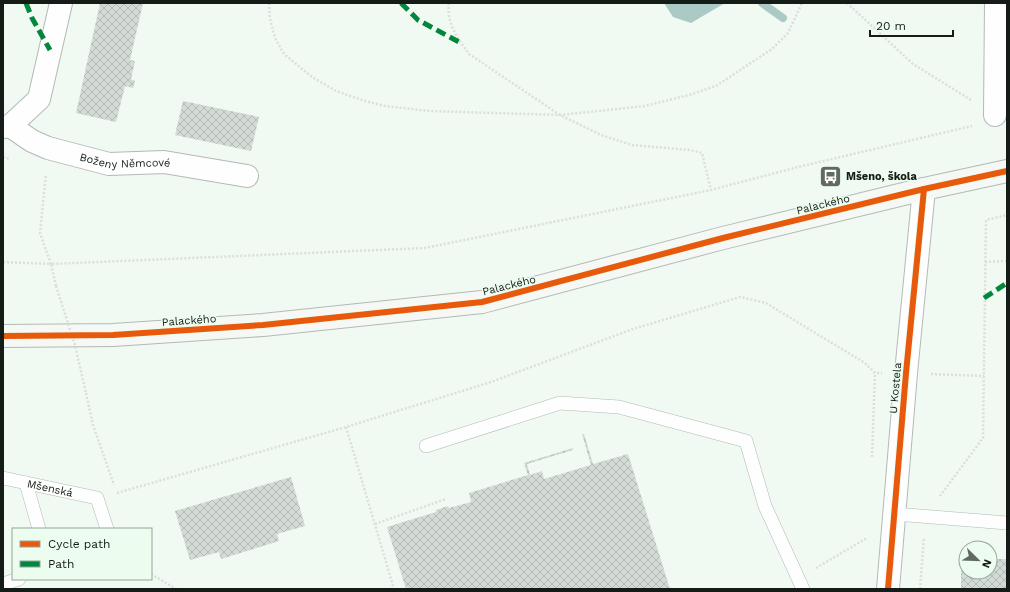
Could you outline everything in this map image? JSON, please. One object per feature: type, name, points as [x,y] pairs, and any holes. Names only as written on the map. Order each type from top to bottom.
[{"type":"street","name":"Boženy Němcové","points":[[61,3],[39,99],[6,127],[32,142],[48,148],[109,164],[164,162],[247,176]]},
{"type":"street","points":[[995,115],[996,3]]},
{"type":"street","name":"Palackého","points":[[3,336],[112,335],[262,325],[482,302],[723,238],[924,189],[1007,171]]},
{"type":"street","name":"U Kostela","points":[[888,589],[906,373],[924,189]]},
{"type":"lane","points":[[426,446],[560,403],[619,407],[746,441],[765,506],[800,583]]},
{"type":"lane","name":"Mšenská","points":[[3,478],[97,498]]},
{"type":"lane","points":[[26,483],[39,528]]},
{"type":"lane","points":[[97,498],[107,528]]},
{"type":"lane","points":[[895,514],[1007,523]]},
{"type":"lane","points":[[3,584],[16,580]]},
{"type":"path","points":[[268,3],[275,38],[284,54],[312,77],[336,91],[385,106],[429,111],[560,115],[645,106],[689,95],[716,86],[772,49],[788,32],[802,3]]},
{"type":"path","points":[[449,3],[448,9],[451,26],[469,54],[560,115],[601,135],[632,145],[675,148],[702,153],[711,190]]},
{"type":"path","points":[[847,3],[913,64],[995,115]]},
{"type":"path","points":[[3,262],[51,264],[425,248],[711,190],[798,167],[971,127],[995,115]]},
{"type":"path","points":[[48,148],[40,233],[51,264],[56,286],[75,345],[93,425],[114,485]]},
{"type":"path","points":[[930,516],[933,507],[982,438],[986,220],[1007,215]]},
{"type":"path","points":[[985,262],[1007,261]]},
{"type":"path","points":[[97,498],[346,427],[491,382],[633,329],[740,297],[766,303],[865,363],[875,373]]},
{"type":"path","points":[[346,427],[394,589]]},
{"type":"path","points":[[116,493],[119,500]]},
{"type":"path","points":[[375,524],[446,499]]},
{"type":"path","points":[[800,583],[868,537]]},
{"type":"path","points":[[920,589],[924,538]]},
{"type":"path","points":[[152,575],[176,589]]},
{"type":"water","points":[[664,3],[725,3],[691,23],[673,17]]},
{"type":"building","points":[[100,3],[143,3],[130,60],[135,61],[131,79],[135,81],[133,88],[125,86],[116,122],[76,113]]},
{"type":"building","points":[[183,101],[259,117],[251,151],[175,135]]},
{"type":"building","points":[[582,434],[584,434],[593,464],[628,454],[670,589],[406,589],[387,527],[436,512],[436,510],[448,506],[449,508],[471,502],[469,493],[528,475],[524,463],[573,448],[573,450],[527,464],[530,475],[542,471],[544,479],[591,465]]},
{"type":"building","points":[[291,477],[305,526],[277,534],[279,541],[221,559],[219,552],[190,560],[175,511]]},
{"type":"building","points":[[998,559],[1007,559],[1007,589],[961,589],[961,580],[998,580]]},
{"type":"waterway","points":[[762,3],[783,18]]},
{"type":"marked path","points":[[26,3],[32,18],[50,50]]},
{"type":"marked path","points":[[401,3],[418,20],[461,43]]},
{"type":"marked path","points":[[984,298],[1007,283]]},
{"type":"cycle path","points":[[3,336],[113,335],[263,325],[482,302],[723,238],[924,189],[1007,171]]},
{"type":"cycle path","points":[[888,589],[906,373],[924,189]]},
{"type":"place","name":"Mšeno, škola","points":[[831,176]]}]
